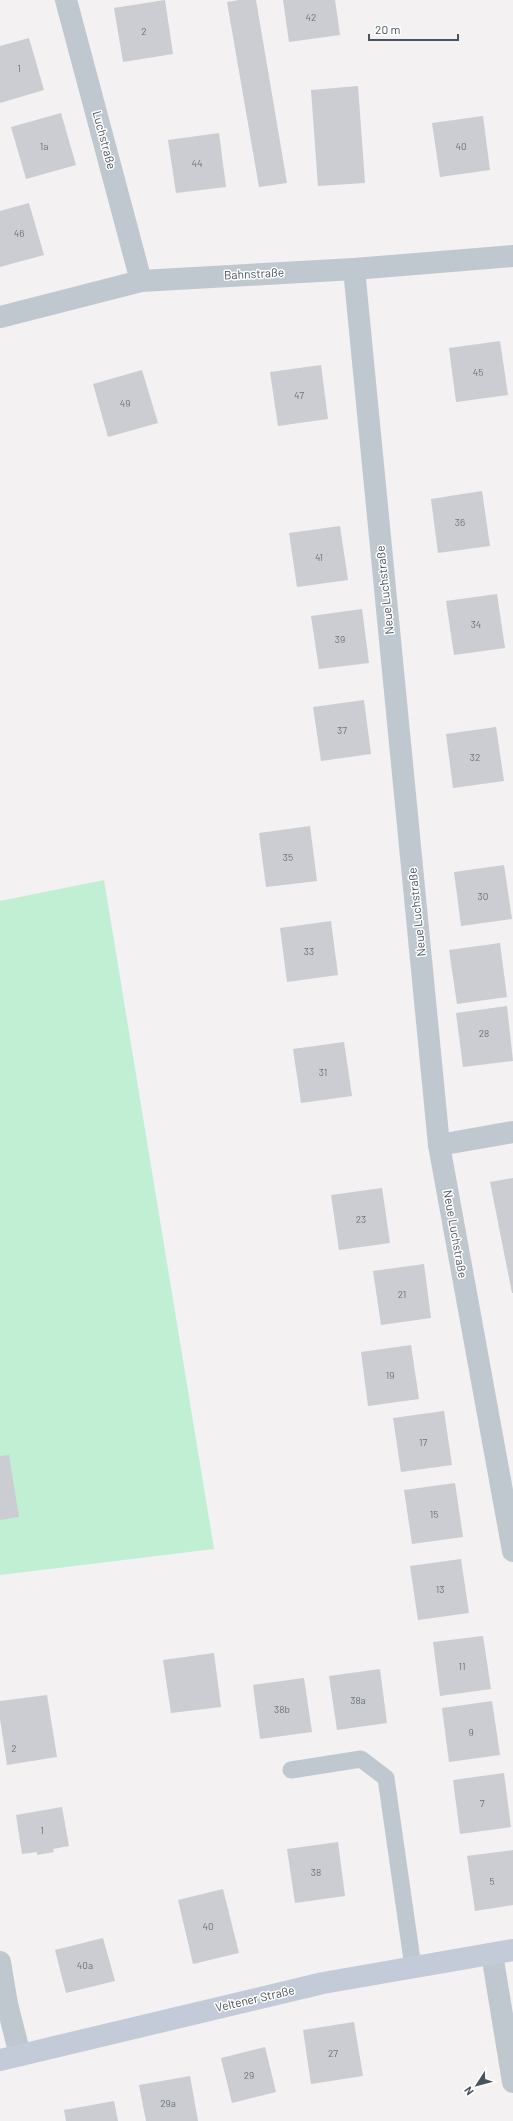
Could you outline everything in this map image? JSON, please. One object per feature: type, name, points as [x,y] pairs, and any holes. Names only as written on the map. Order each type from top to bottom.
[{"type":"main road","name":"Veltener Straße","points":[[10,2058],[323,1983],[513,1950]]},
{"type":"street","name":"Luchstraße","points":[[66,0],[141,280]]},
{"type":"street","name":"Bahnstraße","points":[[0,317],[141,280],[354,269],[513,256]]},
{"type":"street","name":"Neue Luchstraße","points":[[354,269],[439,1145],[513,1551]]},
{"type":"street","points":[[439,1145],[513,1132]]},
{"type":"street","points":[[492,1954],[513,2082]]},
{"type":"street","points":[[0,1962],[6,2004],[10,2058]]},
{"type":"lane","points":[[291,1770],[361,1758],[386,1778],[413,1967]]},
{"type":"green space","points":[[104,880],[214,1549],[0,1575],[0,901]]},
{"type":"building","points":[[165,0],[173,54],[123,62],[114,8]]},
{"type":"building","points":[[256,0],[287,183],[259,187],[227,2]]},
{"type":"building","points":[[283,0],[335,0],[340,35],[289,42]]},
{"type":"building","points":[[29,38],[44,90],[0,103],[0,46]]},
{"type":"building","points":[[358,86],[365,183],[318,186],[311,90]]},
{"type":"building","points":[[61,113],[76,165],[26,179],[11,127]]},
{"type":"building","points":[[483,116],[490,170],[440,177],[432,123]]},
{"type":"building","points":[[219,133],[226,187],[176,193],[168,140]]},
{"type":"building","points":[[29,203],[44,255],[0,267],[0,211]]},
{"type":"building","points":[[500,341],[508,395],[456,402],[449,348]]},
{"type":"building","points":[[321,365],[328,419],[278,426],[270,372]]},
{"type":"building","points":[[142,370],[158,423],[108,437],[93,384]]},
{"type":"building","points":[[482,491],[490,546],[438,553],[431,499]]},
{"type":"building","points":[[340,526],[348,580],[297,587],[289,533]]},
{"type":"building","points":[[497,594],[505,648],[454,655],[446,601]]},
{"type":"building","points":[[362,609],[369,663],[319,669],[311,616]]},
{"type":"building","points":[[364,700],[371,754],[321,761],[313,707]]},
{"type":"building","points":[[496,727],[504,781],[453,788],[446,734]]},
{"type":"building","points":[[310,826],[317,881],[266,887],[259,833]]},
{"type":"building","points":[[504,865],[512,919],[461,926],[454,872]]},
{"type":"building","points":[[331,921],[338,975],[287,982],[280,928]]},
{"type":"building","points":[[500,943],[507,997],[457,1004],[449,950]]},
{"type":"building","points":[[507,1006],[513,1061],[463,1067],[456,1013]]},
{"type":"building","points":[[344,1042],[352,1096],[301,1103],[293,1049]]},
{"type":"building","points":[[513,1178],[513,1293],[512,1293],[490,1182]]},
{"type":"building","points":[[382,1188],[390,1243],[339,1250],[331,1195]]},
{"type":"building","points":[[424,1264],[431,1318],[381,1325],[373,1271]]},
{"type":"building","points":[[411,1345],[419,1399],[368,1406],[361,1352]]},
{"type":"building","points":[[444,1411],[452,1465],[401,1472],[393,1418]]},
{"type":"building","points":[[9,1455],[19,1517],[0,1520],[0,1456]]},
{"type":"building","points":[[455,1483],[463,1537],[412,1544],[404,1490]]},
{"type":"building","points":[[461,1559],[469,1613],[418,1620],[410,1566]]},
{"type":"building","points":[[483,1636],[491,1689],[440,1696],[433,1642]]},
{"type":"building","points":[[214,1653],[221,1707],[171,1713],[163,1660]]},
{"type":"building","points":[[380,1669],[387,1723],[337,1730],[329,1676]]},
{"type":"building","points":[[304,1678],[312,1732],[260,1739],[253,1685]]},
{"type":"building","points":[[47,1695],[57,1757],[7,1765],[0,1719],[0,1701]]},
{"type":"building","points":[[492,1701],[500,1755],[449,1762],[442,1708]]},
{"type":"building","points":[[504,1773],[511,1827],[460,1834],[453,1780]]},
{"type":"building","points":[[62,1807],[69,1846],[53,1849],[54,1852],[37,1855],[37,1852],[22,1854],[16,1815]]},
{"type":"building","points":[[338,1842],[345,1896],[295,1903],[287,1849]]},
{"type":"building","points":[[513,1850],[513,1905],[475,1911],[467,1856]]},
{"type":"building","points":[[223,1889],[239,1953],[193,1964],[178,1900]]},
{"type":"building","points":[[103,1938],[115,1981],[66,1993],[55,1950]]},
{"type":"building","points":[[354,2022],[363,2076],[311,2084],[303,2030]]},
{"type":"building","points":[[265,2047],[276,2092],[232,2103],[221,2058]]},
{"type":"building","points":[[190,2076],[198,2121],[146,2121],[139,2085]]},
{"type":"building","points":[[114,2101],[118,2121],[66,2121],[64,2110]]}]
